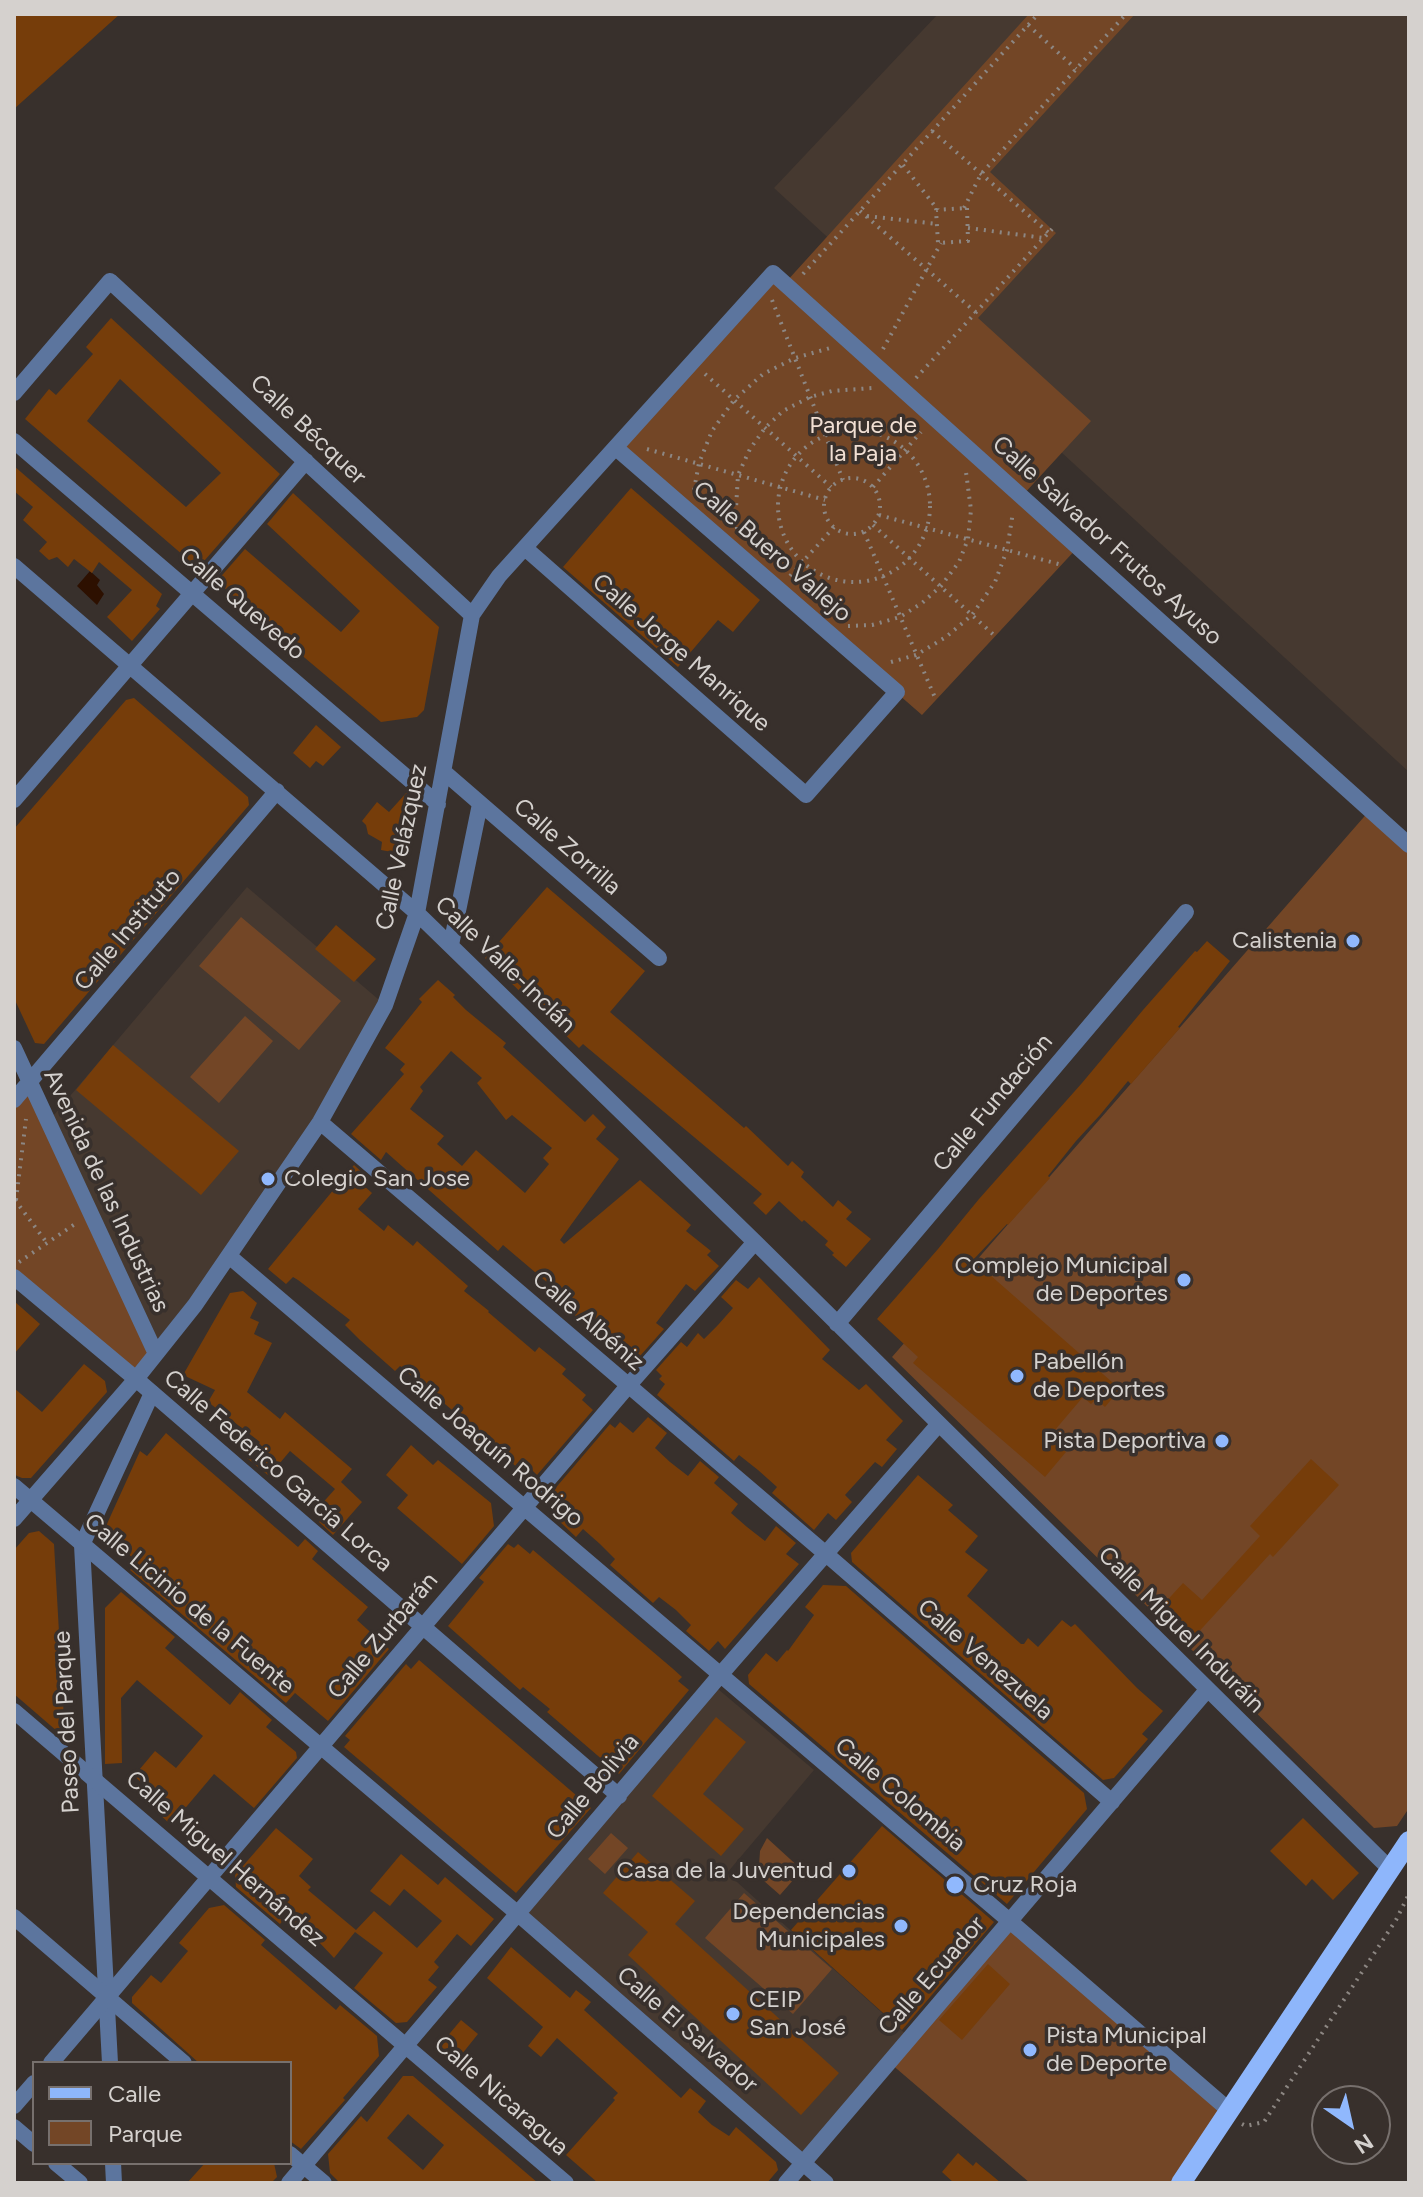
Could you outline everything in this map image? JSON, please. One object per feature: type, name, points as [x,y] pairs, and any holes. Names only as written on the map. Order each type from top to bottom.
[{"type":"main road","points":[[1181,2183],[1409,1841]]},
{"type":"street","name":"Calle Salvador Frutos Ayuso","points":[[769,278],[790,287],[1409,845]]},
{"type":"street","name":"Calle Velázquez","points":[[14,1519],[136,1379],[195,1305],[320,1122],[385,1005],[417,913],[472,615],[499,576],[769,278]]},
{"type":"street","name":"Calle Bécquer","points":[[14,393],[110,281],[472,615]]},
{"type":"street","name":"Calle Quevedo","points":[[14,441],[438,804]]},
{"type":"street","name":"Calle Buero Vallejo","points":[[619,445],[739,555],[897,692]]},
{"type":"street","points":[[14,800],[306,461]]},
{"type":"street","name":"Calle Jorge Manrique","points":[[525,548],[806,795],[897,692]]},
{"type":"street","name":"Calle Valle-Inclán","points":[[14,566],[417,913],[938,1425]]},
{"type":"street","name":"Calle Zorrilla","points":[[444,772],[659,958]]},
{"type":"street","name":"Calle Instituto","points":[[14,1100],[277,791]]},
{"type":"street","points":[[451,945],[480,804]]},
{"type":"street","name":"Calle Fundación","points":[[837,1324],[1186,912]]},
{"type":"street","name":"Avenida de las Industrias","points":[[14,1048],[156,1354]]},
{"type":"street","name":"Calle Albéniz","points":[[320,1122],[826,1554]]},
{"type":"street","name":"Calle Zurbarán","points":[[53,2061],[628,1386],[755,1242]]},
{"type":"street","name":"Calle Joaquín Rodrigo","points":[[229,1256],[721,1674]]},
{"type":"street","name":"Calle Federico García Lorca","points":[[14,1277],[619,1796]]},
{"type":"street","name":"Paseo del Parque","points":[[110,2061],[82,1545],[152,1393]]},
{"type":"street","name":"Calle Bolivia","points":[[289,2183],[721,1674],[938,1425]]},
{"type":"street","name":"Calle Miguel Induráin","points":[[938,1425],[1390,1869]]},
{"type":"street","name":"Calle Licinio de la Fuente","points":[[14,1486],[517,1913]]},
{"type":"street","name":"Calle Venezuela","points":[[826,1554],[1112,1802]]},
{"type":"street","name":"Calle Colombia","points":[[721,1674],[1010,1921],[1228,2114]]},
{"type":"street","name":"Calle Ecuador","points":[[786,2183],[1207,1690]]},
{"type":"street","name":"Calle Miguel Hernández","points":[[14,1711],[405,2045]]},
{"type":"street","name":"Calle El Salvador","points":[[517,1913],[826,2183]]},
{"type":"street","points":[[14,1917],[182,2061]]},
{"type":"street","name":"Calle Nicaragua","points":[[405,2045],[566,2183]]},
{"type":"street","points":[[14,2106],[32,2085]]},
{"type":"street","points":[[14,2127],[32,2142]]},
{"type":"street","points":[[292,2156],[324,2183]]},
{"type":"street","points":[[58,2165],[80,2183]]},
{"type":"path","points":[[790,287],[1038,14]]},
{"type":"path","points":[[964,208],[981,174],[1126,14]]},
{"type":"path","points":[[1028,25],[1076,69]]},
{"type":"path","points":[[739,555],[736,508],[738,475],[750,449],[765,428],[783,411],[810,397],[832,391],[864,387],[904,391],[978,315],[1051,231],[932,131]]},
{"type":"path","points":[[902,164],[938,210]]},
{"type":"path","points":[[967,208],[968,241],[938,243],[938,210],[967,208]]},
{"type":"path","points":[[860,211],[978,315]]},
{"type":"path","points":[[866,216],[937,224]]},
{"type":"path","points":[[968,228],[1044,238]]},
{"type":"path","points":[[875,364],[941,243]]},
{"type":"path","points":[[769,278],[795,358],[843,480]]},
{"type":"path","points":[[694,515],[693,494],[699,463],[712,431],[734,400],[763,374],[795,358],[852,344]]},
{"type":"path","points":[[693,362],[831,487]]},
{"type":"path","points":[[873,487],[934,417]]},
{"type":"path","points":[[857,429],[883,435],[906,450],[921,468],[929,490],[931,515],[924,538],[911,558],[892,573],[869,582],[845,583],[821,576],[802,563],[785,542],[777,517],[780,486],[789,465],[807,445],[830,433],[857,429]]},
{"type":"path","points":[[822,627],[872,625],[900,617],[941,586],[959,562],[968,539],[971,510],[958,438]]},
{"type":"path","points":[[619,445],[699,463],[825,500]]},
{"type":"path","points":[[843,480],[862,480],[873,487],[880,499],[879,515],[864,532],[845,534],[834,527],[825,515],[825,500],[831,487],[843,480]]},
{"type":"path","points":[[869,668],[916,655],[946,637],[972,615],[995,582],[1007,550],[1015,490]]},
{"type":"path","points":[[879,515],[1062,565]]},
{"type":"path","points":[[873,525],[995,636]]},
{"type":"path","points":[[778,589],[834,527]]},
{"type":"path","points":[[864,532],[936,700]]},
{"type":"path","points":[[30,1083],[15,1200],[47,1243]]},
{"type":"path","points":[[14,1265],[90,1214]]},
{"type":"path","points":[[1228,2114],[1246,2126],[1264,2122],[1396,1920],[1409,1894]]},
{"type":"shaded area","points":[[938,14],[1409,14],[1409,772],[774,188]]},
{"type":"shaded area","points":[[90,571],[100,580],[97,585],[104,594],[97,605],[77,586]]},
{"type":"shaded area","points":[[247,887],[385,1005],[320,1122],[156,1354],[48,1122]]},
{"type":"shaded area","points":[[712,1684],[814,1770],[727,1873],[910,2038],[803,2163],[517,1913]]},
{"type":"green space","name":"Parque de la Paja","points":[[1029,14],[1135,14],[990,172],[1056,233],[978,318],[1091,421],[1022,496],[1079,546],[922,715],[616,448],[773,273],[786,282]]},
{"type":"green space","name":"Complejo Municipal de Deportes","points":[[1370,810],[1409,845],[1409,1808],[1397,1826],[1374,1828],[892,1357]]},
{"type":"green space","points":[[241,917],[341,1001],[299,1050],[199,966]]},
{"type":"green space","points":[[245,1016],[273,1041],[219,1103],[190,1077]]},
{"type":"green space","points":[[30,1083],[156,1354],[136,1379],[14,1277],[14,1100]]},
{"type":"green space","points":[[611,1833],[628,1848],[605,1874],[588,1859]]},
{"type":"green space","points":[[767,1838],[802,1870],[780,1895],[764,1881],[759,1866],[760,1851]]},
{"type":"green space","points":[[744,1893],[832,1969],[793,2014],[705,1938]]},
{"type":"green space","name":"Pista Municipal de Deporte","points":[[1010,1921],[1230,2111],[1181,2183],[1030,2183],[890,2063]]},
{"type":"building","points":[[14,14],[120,14],[14,109]]},
{"type":"building","points":[[111,318],[280,474],[198,568],[25,419],[49,389],[56,395],[93,354],[86,347]],"holes":[[[120,379],[221,473],[186,507],[87,421]]]},
{"type":"building","points":[[14,466],[162,594],[156,606],[160,609],[132,641],[107,617],[132,590],[99,562],[92,573],[74,559],[68,567],[57,557],[49,560],[39,551],[47,542],[23,520],[33,507],[14,491]]},
{"type":"building","points":[[631,488],[760,600],[733,632],[718,620],[678,667],[563,567]]},
{"type":"building","points":[[293,493],[439,627],[424,710],[417,717],[381,722],[217,581],[245,549],[341,632],[360,611],[267,524]]},
{"type":"building","points":[[134,698],[248,797],[249,805],[44,1044],[35,1043],[14,998],[14,829],[126,700]]},
{"type":"building","points":[[316,725],[341,747],[323,766],[316,761],[310,768],[293,753]]},
{"type":"building","points":[[407,792],[397,853],[381,850],[382,842],[368,834],[362,821],[377,802],[389,812]]},
{"type":"building","points":[[547,887],[645,971],[610,1012],[744,1128],[746,1126],[788,1166],[792,1161],[804,1172],[801,1177],[833,1207],[838,1200],[852,1212],[846,1219],[871,1239],[846,1267],[825,1245],[828,1241],[779,1201],[766,1215],[753,1203],[762,1194],[583,1044],[579,1048],[485,958]]},
{"type":"building","points":[[336,925],[376,959],[354,982],[315,949]]},
{"type":"building","points":[[1207,941],[1230,961],[1180,1028],[1131,1084],[1128,1081],[1076,1141],[1048,1176],[1050,1178],[973,1260],[1120,1389],[1105,1407],[1096,1399],[1091,1404],[1083,1397],[1049,1437],[1066,1452],[1045,1477],[913,1363],[918,1357],[877,1319],[1143,1010]]},
{"type":"building","points":[[438,980],[466,1010],[506,1043],[503,1047],[585,1122],[593,1114],[606,1127],[596,1139],[619,1159],[560,1240],[564,1244],[640,1180],[691,1225],[686,1231],[711,1251],[707,1255],[719,1266],[695,1291],[686,1284],[656,1323],[664,1329],[640,1356],[630,1346],[625,1350],[601,1331],[597,1335],[570,1311],[575,1306],[503,1245],[498,1251],[386,1152],[381,1160],[351,1134],[404,1074],[400,1070],[405,1064],[385,1048],[422,1002],[419,999]],"holes":[[[451,1051],[482,1078],[477,1083],[506,1120],[512,1115],[552,1148],[543,1158],[549,1164],[525,1193],[476,1150],[462,1166],[437,1144],[444,1136],[410,1109],[423,1091],[420,1087]]]},
{"type":"building","points":[[113,1045],[239,1151],[201,1195],[76,1090]]},
{"type":"building","points":[[354,1165],[368,1178],[363,1185],[372,1193],[358,1209],[384,1231],[388,1225],[413,1246],[417,1241],[468,1286],[464,1291],[488,1312],[535,1352],[539,1347],[566,1369],[562,1374],[586,1395],[582,1400],[593,1410],[537,1475],[527,1465],[522,1472],[498,1450],[494,1455],[467,1432],[471,1426],[400,1366],[395,1371],[360,1340],[345,1325],[350,1320],[298,1280],[293,1277],[286,1284],[268,1269]]},
{"type":"building","points":[[759,1277],[830,1350],[822,1359],[859,1390],[866,1384],[903,1421],[886,1440],[897,1449],[882,1467],[875,1462],[845,1495],[852,1502],[836,1520],[828,1513],[814,1530],[772,1493],[777,1487],[758,1470],[739,1455],[734,1461],[657,1395],[665,1384],[656,1370],[681,1342],[687,1347],[698,1333],[704,1339],[718,1325],[733,1308],[721,1297],[736,1280],[748,1289]]},
{"type":"building","points":[[243,1291],[257,1303],[250,1318],[259,1322],[254,1334],[272,1343],[247,1392],[280,1419],[285,1412],[352,1469],[341,1482],[362,1502],[333,1535],[319,1522],[326,1514],[319,1507],[335,1489],[290,1451],[269,1476],[247,1458],[260,1442],[208,1402],[215,1390],[183,1375],[230,1293]]},
{"type":"building","points":[[14,1301],[40,1324],[14,1354]]},
{"type":"building","points":[[84,1364],[105,1381],[107,1392],[31,1478],[17,1476],[14,1473],[14,1388],[42,1412]]},
{"type":"building","points":[[648,1417],[667,1433],[655,1448],[670,1462],[688,1476],[700,1461],[719,1477],[714,1483],[738,1504],[731,1513],[747,1527],[765,1541],[776,1526],[796,1543],[786,1554],[799,1564],[725,1649],[718,1641],[709,1651],[686,1631],[691,1625],[676,1610],[659,1597],[653,1603],[610,1565],[615,1559],[583,1529],[576,1537],[558,1520],[566,1511],[554,1500],[558,1496],[553,1491],[610,1424],[615,1428],[620,1422],[633,1433]]},
{"type":"building","points":[[166,1433],[298,1547],[305,1539],[318,1551],[312,1559],[368,1607],[357,1620],[389,1649],[328,1721],[295,1693],[286,1703],[130,1570],[138,1562],[117,1545],[122,1540],[106,1526],[140,1451],[147,1456]]},
{"type":"building","points":[[411,1445],[433,1465],[438,1460],[491,1503],[494,1526],[462,1564],[397,1508],[408,1495],[386,1475]]},
{"type":"building","points":[[1311,1459],[1339,1485],[1194,1637],[1161,1607],[1183,1583],[1202,1600],[1260,1536],[1250,1526]]},
{"type":"building","points":[[918,1475],[953,1505],[948,1510],[978,1536],[965,1552],[988,1570],[967,1596],[1021,1644],[1028,1638],[1038,1647],[1062,1620],[1071,1627],[1075,1624],[1163,1711],[1142,1734],[1148,1739],[1114,1778],[1103,1780],[852,1562],[851,1553]]},
{"type":"building","points":[[39,1531],[54,1544],[65,1738],[14,1694],[14,1550],[29,1533]]},
{"type":"building","points":[[508,1544],[514,1548],[518,1544],[530,1554],[533,1550],[672,1668],[682,1677],[678,1681],[689,1690],[619,1774],[547,1712],[550,1709],[523,1687],[520,1690],[448,1626],[484,1582],[479,1578]]},
{"type":"building","points":[[823,1585],[846,1586],[1084,1793],[1087,1809],[1007,1904],[749,1684],[748,1675],[766,1653],[777,1662],[788,1651],[814,1615],[805,1607]]},
{"type":"building","points":[[121,1592],[175,1637],[165,1648],[230,1705],[240,1692],[272,1720],[266,1727],[296,1752],[297,1758],[254,1808],[214,1774],[171,1825],[141,1797],[148,1788],[134,1776],[155,1751],[176,1768],[203,1736],[137,1680],[121,1698],[122,1763],[105,1764],[105,1608]]},
{"type":"building","points":[[419,1660],[591,1808],[516,1893],[344,1747],[350,1740],[345,1736],[406,1664],[411,1669]]},
{"type":"building","points":[[716,1717],[746,1742],[703,1794],[744,1829],[721,1856],[652,1796]]},
{"type":"building","points":[[1303,1818],[1359,1873],[1333,1900],[1312,1879],[1306,1886],[1270,1851]]},
{"type":"building","name":"Dependencias Municipales","points":[[882,1826],[994,1922],[902,2030],[791,1930]]},
{"type":"building","points":[[276,1828],[313,1859],[299,1876],[311,1887],[308,1890],[356,1930],[374,1911],[417,1948],[442,1921],[404,1889],[390,1906],[370,1891],[401,1854],[438,1885],[445,1877],[494,1919],[471,1946],[457,1934],[434,1962],[439,1967],[428,1980],[437,1987],[407,2022],[396,2023],[354,1988],[383,1953],[355,1932],[334,1958],[301,1923],[297,1927],[286,1917],[280,1924],[236,1887],[235,1875]]},
{"type":"building","name":"CEIP San José","points":[[638,1852],[695,1901],[675,1924],[839,2073],[801,2115],[628,1955],[648,1932],[603,1893]]},
{"type":"building","points":[[224,1905],[265,1940],[261,1945],[336,2010],[340,2005],[377,2036],[379,2056],[301,2149],[292,2142],[292,2061],[197,2061],[132,2003],[132,1997],[151,1975],[161,1983],[188,1951],[179,1943],[209,1908]]},
{"type":"building","points":[[511,1947],[570,1998],[576,1990],[591,2002],[584,2010],[681,2098],[690,2088],[706,2101],[698,2112],[712,2125],[729,2136],[736,2127],[776,2162],[778,2170],[767,2183],[598,2183],[566,2155],[618,2093],[557,2038],[541,2057],[528,2046],[543,2027],[487,1978]]},
{"type":"building","points":[[988,1964],[1010,1984],[962,2040],[939,2020]]},
{"type":"building","points":[[461,2020],[478,2034],[458,2059],[451,2053],[435,2051]]},
{"type":"building","points":[[403,2076],[413,2076],[538,2183],[340,2183],[330,2173],[328,2154],[361,2116],[367,2122]],"holes":[[[408,2114],[444,2145],[423,2170],[387,2138]]]},
{"type":"building","points":[[958,2153],[973,2166],[976,2162],[1001,2183],[954,2183],[942,2172]]},
{"type":"building","points":[[203,2165],[274,2165],[277,2177],[271,2183],[187,2183]]},
{"type":"place","name":"Calistenia","points":[[1353,941]]},
{"type":"place","name":"Colegio San Jose","points":[[268,1179]]},
{"type":"place","name":"Complejo Municipal de Deportes","points":[[1184,1280]]},
{"type":"place","name":"Pabellón de Deportes","points":[[1017,1376]]},
{"type":"place","name":"Pista Deportiva","points":[[1222,1441]]},
{"type":"place","name":"Casa de la Juventud","points":[[849,1871]]},
{"type":"place","name":"Cruz Roja","points":[[955,1885]]},
{"type":"place","name":"Dependencias Municipales","points":[[901,1926]]},
{"type":"place","name":"CEIP San José","points":[[733,2014]]},
{"type":"place","name":"Pista Municipal de Deporte","points":[[1030,2050]]}]
